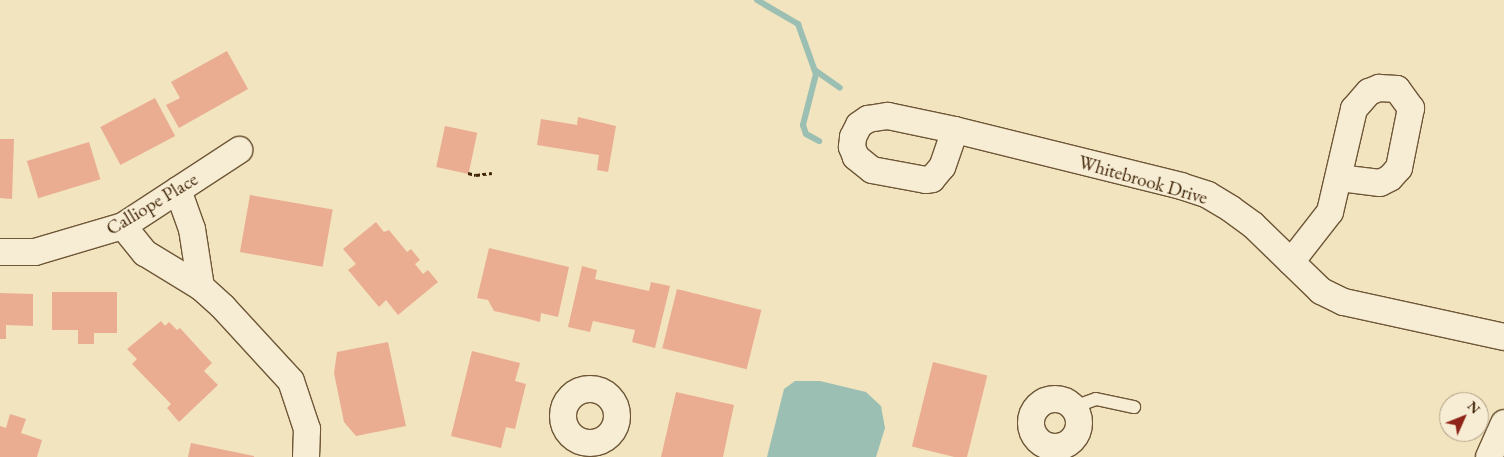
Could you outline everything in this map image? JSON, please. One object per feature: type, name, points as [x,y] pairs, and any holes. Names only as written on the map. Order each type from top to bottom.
[{"type":"street","name":"Whitebrook Drive","points":[[955,130],[1208,195],[1253,225],[1321,291],[1344,302],[1504,337]]},
{"type":"street","name":"Calliope Place","points":[[0,252],[35,252],[123,226],[239,150]]},
{"type":"street","points":[[1291,262],[1330,212],[1340,178]]},
{"type":"street","points":[[178,190],[192,229],[201,287]]},
{"type":"street","points":[[123,226],[145,253],[201,287],[292,381],[308,429],[306,457]]},
{"type":"street","points":[[1036,448],[1031,425],[1032,417],[1041,403],[1057,399],[1074,408]]},
{"type":"street","points":[[1489,457],[1504,424]]},
{"type":"lane","points":[[1074,408],[1096,399],[1134,406]]},
{"type":"path","points":[[468,172],[476,176],[492,173]]},
{"type":"water","points":[[795,381],[820,381],[866,392],[881,406],[885,428],[876,457],[767,457],[784,389]]},
{"type":"building","points":[[227,51],[248,89],[179,128],[166,105],[180,98],[171,82]]},
{"type":"building","points":[[155,98],[175,136],[120,165],[100,127]]},
{"type":"building","points":[[578,117],[616,126],[608,172],[597,170],[599,155],[537,145],[541,119],[577,125]]},
{"type":"building","points":[[445,126],[477,133],[469,174],[436,167]]},
{"type":"building","points":[[0,139],[14,139],[12,199],[0,198]]},
{"type":"building","points":[[89,142],[100,179],[38,198],[27,161]]},
{"type":"building","points":[[250,195],[333,210],[323,267],[240,252]]},
{"type":"building","points":[[376,222],[384,232],[389,230],[407,252],[411,249],[420,260],[415,264],[423,274],[428,270],[438,282],[398,315],[386,300],[379,307],[348,270],[356,264],[343,249]]},
{"type":"building","points":[[489,248],[569,267],[558,317],[541,313],[540,322],[494,311],[488,300],[477,298]]},
{"type":"building","points":[[582,266],[597,270],[595,279],[649,291],[651,282],[670,286],[655,348],[632,342],[635,330],[593,321],[590,332],[568,327]]},
{"type":"building","points":[[677,289],[761,310],[747,369],[662,348]]},
{"type":"building","points":[[52,292],[117,292],[117,333],[94,333],[94,344],[78,344],[78,330],[52,330]]},
{"type":"building","points":[[0,293],[33,294],[33,326],[6,325],[6,339],[0,339]]},
{"type":"building","points":[[161,321],[165,326],[169,322],[177,330],[180,328],[212,363],[204,371],[218,385],[179,422],[167,408],[171,404],[132,364],[137,359],[127,349]]},
{"type":"building","points":[[388,342],[406,426],[356,436],[344,422],[334,373],[337,352]]},
{"type":"building","points":[[472,351],[520,363],[515,381],[526,384],[515,429],[506,427],[501,448],[451,436]]},
{"type":"building","points":[[933,362],[987,376],[967,457],[954,457],[912,446]]},
{"type":"building","points":[[676,392],[734,405],[723,457],[661,457]]},
{"type":"building","points":[[10,414],[26,419],[21,433],[42,440],[37,457],[0,457],[0,426],[6,428]]},
{"type":"building","points":[[191,443],[254,456],[254,457],[188,457]]},
{"type":"waterway","points":[[757,0],[798,24],[816,74],[803,125],[806,134],[819,141]]},
{"type":"waterway","points":[[816,71],[840,88]]}]
